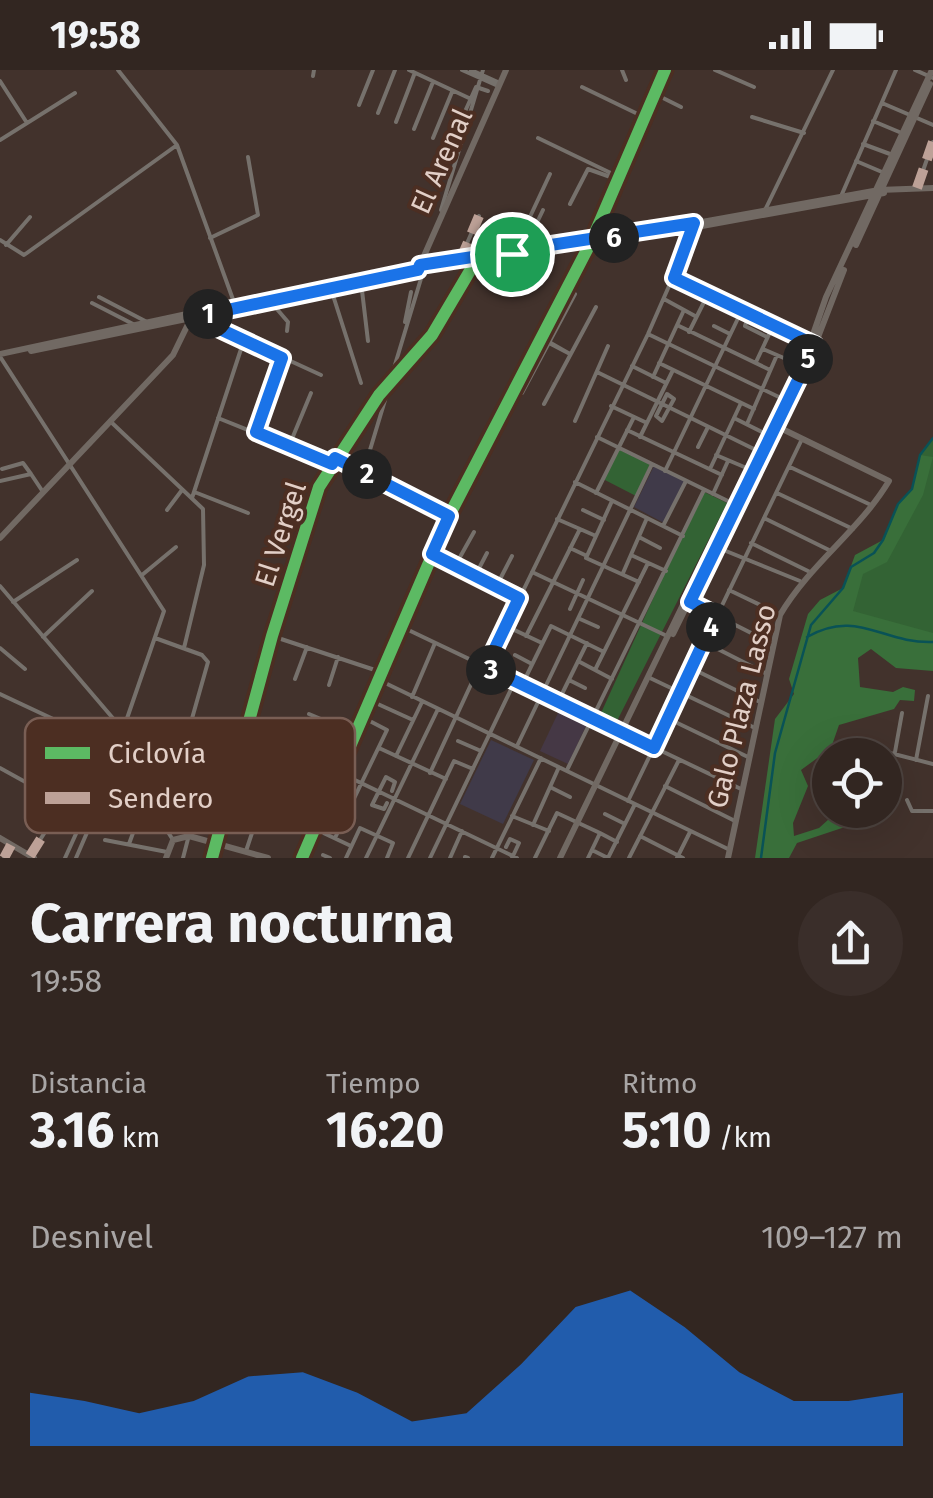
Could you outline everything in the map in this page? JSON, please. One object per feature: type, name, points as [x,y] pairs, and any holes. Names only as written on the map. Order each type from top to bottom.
[{"type":"main road","name":"El Arenal","points":[[419,267],[506,70]]},
{"type":"main road","points":[[621,732],[813,344],[830,299],[884,191],[932,75]]},
{"type":"main road","points":[[773,424],[813,344],[826,297],[868,212],[884,191],[886,174],[914,117]]},
{"type":"main road","points":[[235,305],[331,289],[419,267],[474,264],[840,197],[933,188]]},
{"type":"main road","points":[[694,225],[860,199],[884,191]]},
{"type":"main road","points":[[860,199],[868,212]]},
{"type":"main road","points":[[0,357],[419,267],[590,244]]},
{"type":"main road","points":[[0,357],[133,324],[192,316]]},
{"type":"main road","points":[[0,538],[173,355],[192,316]]},
{"type":"main road","points":[[773,424],[802,439]]},
{"type":"main road","points":[[714,546],[768,435]]},
{"type":"main road","name":"Galo Plaza Lasso","points":[[729,854],[780,615],[800,581],[874,507],[890,481],[802,439]]},
{"type":"main road","points":[[560,858],[688,600]]},
{"type":"main road","points":[[166,855],[172,840],[189,836],[268,858]]},
{"type":"main road","points":[[0,838],[32,857]]},
{"type":"street","points":[[118,70],[176,146],[235,305]]},
{"type":"street","points":[[359,105],[373,70]]},
{"type":"street","points":[[378,113],[395,70]]},
{"type":"street","points":[[414,129],[431,80],[426,70]]},
{"type":"street","points":[[462,70],[500,85]]},
{"type":"street","points":[[472,70],[500,85]]},
{"type":"street","points":[[357,493],[483,70]]},
{"type":"street","points":[[622,70],[626,80]]},
{"type":"street","points":[[355,731],[449,516],[590,244],[665,70]]},
{"type":"street","points":[[715,70],[754,87]]},
{"type":"street","points":[[766,210],[833,70]]},
{"type":"street","points":[[840,197],[896,70]]},
{"type":"street","points":[[915,70],[932,75]]},
{"type":"street","points":[[396,122],[412,71],[471,99]]},
{"type":"street","points":[[0,81],[27,123]]},
{"type":"street","points":[[450,145],[476,87],[488,91]]},
{"type":"street","points":[[582,87],[644,117]]},
{"type":"street","points":[[433,138],[452,91]]},
{"type":"street","points":[[0,140],[75,92]]},
{"type":"street","points":[[654,94],[681,106]]},
{"type":"street","points":[[881,102],[933,125]]},
{"type":"street","points":[[752,116],[804,134]]},
{"type":"street","points":[[873,121],[904,134]]},
{"type":"street","points":[[538,138],[617,178]]},
{"type":"street","points":[[917,188],[918,174],[933,142]]},
{"type":"street","points":[[863,144],[897,157]]},
{"type":"street","points":[[0,240],[24,255],[176,146]]},
{"type":"street","points":[[210,238],[258,215],[248,157]]},
{"type":"street","points":[[856,161],[886,174]]},
{"type":"street","points":[[570,204],[588,169],[617,178]]},
{"type":"street","points":[[512,254],[550,174]]},
{"type":"street","points":[[523,252],[543,210]]},
{"type":"street","points":[[460,260],[479,216]]},
{"type":"street","points":[[6,245],[30,217]]},
{"type":"street","points":[[430,773],[454,716],[506,626],[648,334],[694,225]]},
{"type":"street","points":[[487,257],[496,234]]},
{"type":"street","name":"El Vergel","points":[[249,718],[319,488],[333,461],[396,376],[432,336],[474,264]]},
{"type":"street","points":[[674,278],[813,344]]},
{"type":"street","points":[[361,282],[368,341]]},
{"type":"street","points":[[331,289],[361,383]]},
{"type":"street","points":[[396,376],[411,292]]},
{"type":"street","points":[[522,393],[575,294]]},
{"type":"street","points":[[690,332],[708,294]]},
{"type":"street","points":[[99,296],[147,322]]},
{"type":"street","points":[[664,299],[696,317]]},
{"type":"street","points":[[270,301],[288,322],[286,331]]},
{"type":"street","points":[[92,302],[133,324]]},
{"type":"street","points":[[544,404],[596,306]]},
{"type":"street","points":[[653,376],[684,310]]},
{"type":"street","points":[[665,471],[742,310]]},
{"type":"street","points":[[750,314],[745,326],[767,337]]},
{"type":"street","points":[[192,316],[321,375]]},
{"type":"street","points":[[677,325],[770,370]]},
{"type":"street","points":[[714,326],[730,334]]},
{"type":"street","points":[[756,363],[773,326]]},
{"type":"street","points":[[648,334],[783,399]]},
{"type":"street","points":[[542,338],[570,354]]},
{"type":"street","points":[[194,495],[244,340]]},
{"type":"street","points":[[575,421],[608,346]]},
{"type":"street","points":[[762,348],[800,365]]},
{"type":"street","points":[[747,424],[777,355]]},
{"type":"street","points":[[0,357],[164,611],[127,718]]},
{"type":"street","points":[[256,432],[282,358]]},
{"type":"street","points":[[659,364],[754,408]]},
{"type":"street","points":[[632,366],[666,383]]},
{"type":"street","points":[[640,437],[659,403],[668,394],[674,399],[670,408],[662,421],[656,417],[659,403],[672,370]]},
{"type":"street","points":[[597,372],[758,451]]},
{"type":"street","points":[[289,446],[310,394]]},
{"type":"street","points":[[710,470],[742,402]]},
{"type":"street","points":[[612,406],[647,423]]},
{"type":"street","points":[[596,493],[634,417]]},
{"type":"street","points":[[218,418],[333,461],[449,516]]},
{"type":"street","points":[[734,418],[768,435]]},
{"type":"street","points":[[110,421],[182,489],[248,513]]},
{"type":"street","points":[[698,447],[708,427]]},
{"type":"street","points":[[627,430],[722,475]]},
{"type":"street","points":[[596,437],[732,503]]},
{"type":"street","points":[[628,801],[802,439]]},
{"type":"street","points":[[716,455],[749,469]]},
{"type":"street","points":[[713,494],[728,461]]},
{"type":"street","points":[[2,468],[23,463],[43,492]]},
{"type":"street","points":[[516,746],[652,464]]},
{"type":"street","points":[[790,466],[874,507]]},
{"type":"street","points":[[0,480],[31,474]]},
{"type":"street","points":[[664,526],[686,481]]},
{"type":"street","points":[[575,482],[682,536]]},
{"type":"street","points":[[167,510],[182,489]]},
{"type":"street","points":[[567,770],[704,490]]},
{"type":"street","points":[[777,493],[853,529]]},
{"type":"street","points":[[184,648],[204,565],[203,509],[194,495]]},
{"type":"street","points":[[586,557],[612,501]]},
{"type":"street","points":[[583,510],[604,520]]},
{"type":"street","points":[[622,574],[648,518]]},
{"type":"street","points":[[764,518],[831,550]]},
{"type":"street","points":[[557,519],[596,536]]},
{"type":"street","points":[[526,636],[580,529]]},
{"type":"street","points":[[456,566],[474,532]]},
{"type":"street","points":[[639,537],[660,548]]},
{"type":"street","points":[[752,543],[810,572]]},
{"type":"street","points":[[714,546],[800,581]]},
{"type":"street","points":[[142,575],[176,547]]},
{"type":"street","points":[[570,548],[639,582]]},
{"type":"street","points":[[475,576],[487,553]]},
{"type":"street","points":[[432,554],[519,598]]},
{"type":"street","points":[[631,555],[666,571]]},
{"type":"street","points":[[496,587],[512,556]]},
{"type":"street","points":[[13,602],[77,560]]},
{"type":"street","points":[[595,670],[648,563]]},
{"type":"street","points":[[531,572],[667,636]]},
{"type":"street","points":[[570,609],[583,580]]},
{"type":"street","points":[[0,586],[113,718]]},
{"type":"street","points":[[729,590],[780,615]]},
{"type":"street","points":[[43,637],[92,591]]},
{"type":"street","points":[[688,600],[773,644]]},
{"type":"street","points":[[578,618],[598,628]]},
{"type":"street","points":[[400,626],[741,789]]},
{"type":"street","points":[[506,626],[542,644]]},
{"type":"street","points":[[522,685],[551,626],[604,652]]},
{"type":"street","points":[[272,636],[380,672]]},
{"type":"street","points":[[154,638],[184,648],[208,662],[193,718]]},
{"type":"street","points":[[704,642],[767,674]]},
{"type":"street","points":[[412,696],[434,643]]},
{"type":"street","points":[[558,702],[587,643]]},
{"type":"street","points":[[295,679],[307,647]]},
{"type":"street","points":[[0,648],[24,669]]},
{"type":"street","points":[[515,655],[532,664]]},
{"type":"street","points":[[329,685],[338,657]]},
{"type":"street","points":[[578,662],[612,679]]},
{"type":"street","points":[[691,668],[760,702]]},
{"type":"street","points":[[650,678],[754,728]]},
{"type":"street","points":[[377,680],[596,784],[729,854]]},
{"type":"street","points":[[569,680],[585,688]]},
{"type":"street","points":[[430,858],[515,681]]},
{"type":"street","points":[[0,694],[54,718]]},
{"type":"street","points":[[916,760],[930,709],[928,696]]},
{"type":"street","points":[[369,700],[412,720]]},
{"type":"street","points":[[396,756],[422,702]]},
{"type":"street","points":[[366,858],[438,709]]},
{"type":"street","points":[[898,738],[902,712]]},
{"type":"street","points":[[309,714],[318,718]]},
{"type":"street","points":[[355,796],[387,730],[362,717]]},
{"type":"street","points":[[667,718],[748,757]]},
{"type":"street","points":[[458,741],[482,751]]},
{"type":"street","points":[[379,748],[446,779]]},
{"type":"street","points":[[902,756],[933,764]]},
{"type":"street","points":[[492,858],[541,758]]},
{"type":"street","points":[[630,858],[678,760]]},
{"type":"street","points":[[408,858],[454,761],[473,770]]},
{"type":"street","points":[[533,824],[559,767]]},
{"type":"street","points":[[0,768],[25,783]]},
{"type":"street","points":[[387,804],[384,809],[372,804],[386,776],[395,782],[392,791]]},
{"type":"street","points":[[355,780],[514,857],[519,843],[510,839],[506,847]]},
{"type":"street","points":[[665,786],[735,822]]},
{"type":"street","points":[[550,787],[570,797]]},
{"type":"street","points":[[907,800],[912,810],[933,810]]},
{"type":"street","points":[[592,850],[608,858],[635,804]]},
{"type":"street","points":[[541,806],[616,842]]},
{"type":"street","points":[[536,858],[557,813]]},
{"type":"street","points":[[605,814],[626,824]]},
{"type":"street","points":[[512,816],[548,831]]},
{"type":"street","points":[[346,858],[360,828],[393,843],[387,858]]},
{"type":"street","points":[[450,858],[462,831]]},
{"type":"street","points":[[588,858],[598,832]]},
{"type":"street","points":[[640,836],[680,857],[690,832]]},
{"type":"street","points":[[32,857],[44,833]]},
{"type":"street","points":[[65,858],[77,833]]},
{"type":"street","points":[[76,858],[88,833]]},
{"type":"street","points":[[129,844],[133,833]]},
{"type":"street","points":[[167,833],[172,840]]},
{"type":"street","points":[[184,858],[190,833]]},
{"type":"street","name":"El Vergel","points":[[212,858],[219,833]]},
{"type":"street","points":[[246,852],[252,833]]},
{"type":"street","points":[[302,858],[314,833]]},
{"type":"street","points":[[324,833],[351,846]]},
{"type":"street","points":[[335,838],[337,833]]},
{"type":"street","points":[[106,840],[166,855]]},
{"type":"street","points":[[4,858],[11,845]]},
{"type":"street","points":[[323,854],[330,858]]},
{"type":"shaded area","points":[[654,466],[685,481],[664,523],[634,507]]},
{"type":"shaded area","points":[[559,711],[587,724],[568,764],[540,751]]},
{"type":"shaded area","points":[[491,740],[534,760],[503,824],[460,804]]},
{"type":"green space","points":[[933,438],[933,642],[811,625],[843,588],[851,567],[883,540],[898,504],[912,488],[920,455]]},
{"type":"green space","points":[[618,449],[650,464],[636,496],[603,479]]},
{"type":"green space","points":[[920,455],[933,457],[923,495],[887,562],[863,574],[853,611],[933,633],[933,671],[896,668],[871,649],[858,658],[860,687],[893,692],[903,687],[915,690],[914,701],[900,700],[894,709],[839,725],[834,738],[812,738],[812,762],[801,770],[808,786],[793,823],[794,836],[819,828],[842,828],[797,843],[789,858],[755,858],[775,719],[794,694],[789,679],[808,614],[820,600],[843,588],[855,555],[883,540],[898,504],[912,488]]},
{"type":"green space","points":[[702,491],[727,503],[617,721],[601,713]]},
{"type":"waterway","points":[[761,858],[775,753],[811,625],[843,588],[851,567],[874,553],[883,540],[898,504],[912,489],[920,455],[933,438]]},
{"type":"waterway","points":[[807,637],[825,629],[856,626],[899,638],[933,642]]},
{"type":"marked path","points":[[917,188],[933,142]]},
{"type":"marked path","points":[[460,261],[479,216]]},
{"type":"marked path","points":[[487,257],[496,234]]},
{"type":"marked path","points":[[30,856],[44,833]]},
{"type":"marked path","points":[[4,858],[11,845]]},
{"type":"cycle path","points":[[355,735],[449,516],[591,242],[665,70]]},
{"type":"cycle path","points":[[250,718],[319,487],[379,395],[432,335],[474,264]]},
{"type":"cycle path","points":[[212,858],[219,833]]},
{"type":"cycle path","points":[[302,858],[313,833]]},
{"type":"route","points":[[694,223],[674,278],[815,345],[690,602],[716,615],[654,748],[486,667],[519,598],[432,554],[449,516],[335,458],[332,464],[256,432],[282,358],[194,317],[418,270],[420,265],[512,254],[694,223]]}]
